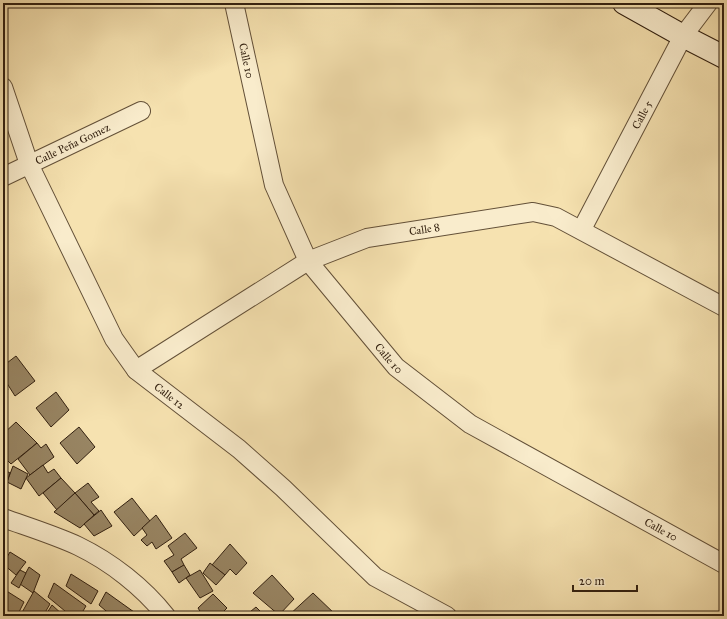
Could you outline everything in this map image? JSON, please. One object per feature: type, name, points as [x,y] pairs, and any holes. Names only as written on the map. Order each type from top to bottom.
[{"type":"street","name":"Calle 10","points":[[234,3],[274,185],[308,261],[396,367],[470,424],[724,564]]},
{"type":"street","points":[[624,3],[724,57]]},
{"type":"street","name":"Calle 5","points":[[582,229],[683,36],[708,3]]},
{"type":"street","name":"Calle 12","points":[[3,87],[29,164],[114,339],[136,370],[239,449],[272,478],[375,577],[447,616]]},
{"type":"street","name":"Calle Peña Gomez","points":[[3,177],[141,111]]},
{"type":"street","name":"Calle 8","points":[[136,370],[308,261],[367,238],[533,212],[556,216],[724,307]]},
{"type":"street","points":[[3,518],[78,546],[116,569],[155,602],[166,616]]},
{"type":"building","points":[[16,356],[35,381],[15,396],[3,377],[3,366]]},
{"type":"building","points":[[3,381],[8,390],[3,394]]},
{"type":"building","points":[[56,392],[69,410],[51,427],[36,408]]},
{"type":"building","points":[[16,422],[37,443],[11,464],[3,456],[3,434]]},
{"type":"building","points":[[79,427],[95,447],[77,464],[60,443]]},
{"type":"building","points":[[37,443],[41,448],[46,444],[54,457],[30,475],[18,459]]},
{"type":"building","points":[[43,465],[48,473],[54,469],[61,478],[39,496],[26,478]]},
{"type":"building","points":[[13,466],[28,474],[21,489],[7,482]]},
{"type":"building","points":[[3,469],[10,473],[5,488],[3,487]]},
{"type":"building","points":[[61,478],[75,493],[57,510],[43,493]]},
{"type":"building","points":[[88,483],[99,497],[91,502],[99,511],[94,515],[75,493]]},
{"type":"building","points":[[75,493],[94,515],[80,528],[54,512]]},
{"type":"building","points":[[132,498],[150,521],[134,536],[114,512]]},
{"type":"building","points":[[101,510],[112,526],[94,536],[84,524]]},
{"type":"building","points":[[156,515],[172,538],[156,549],[152,542],[147,546],[141,540],[147,535],[142,528]]},
{"type":"building","points":[[185,533],[197,548],[181,559],[184,565],[172,572],[164,561],[174,555],[168,546]]},
{"type":"building","points":[[230,544],[247,563],[236,575],[230,569],[225,575],[212,565]]},
{"type":"building","points":[[10,552],[26,562],[16,575],[3,564]]},
{"type":"building","points":[[210,563],[225,575],[216,585],[203,573]]},
{"type":"building","points":[[184,565],[190,575],[179,583],[172,572]]},
{"type":"building","points":[[29,567],[40,575],[33,593],[20,584]]},
{"type":"building","points":[[20,570],[26,573],[19,588],[11,583]]},
{"type":"building","points":[[200,570],[213,591],[200,598],[186,578]]},
{"type":"building","points":[[71,574],[98,591],[91,604],[66,586]]},
{"type":"building","points":[[272,575],[294,599],[279,615],[253,593]]},
{"type":"building","points":[[3,581],[6,583],[3,593]]},
{"type":"building","points":[[54,583],[86,606],[80,616],[71,616],[48,597]]},
{"type":"building","points":[[5,590],[24,602],[17,616],[3,615],[3,596]]},
{"type":"building","points":[[34,591],[50,604],[43,616],[20,616]]},
{"type":"building","points":[[106,592],[134,612],[131,616],[112,616],[99,605]]},
{"type":"building","points":[[313,593],[337,616],[288,616]]},
{"type":"building","points":[[213,594],[227,608],[219,616],[203,616],[198,608]]},
{"type":"building","points":[[52,605],[64,616],[45,616]]},
{"type":"building","points":[[256,607],[265,616],[245,616]]},
{"type":"building","points":[[101,611],[106,616],[98,616]]}]
